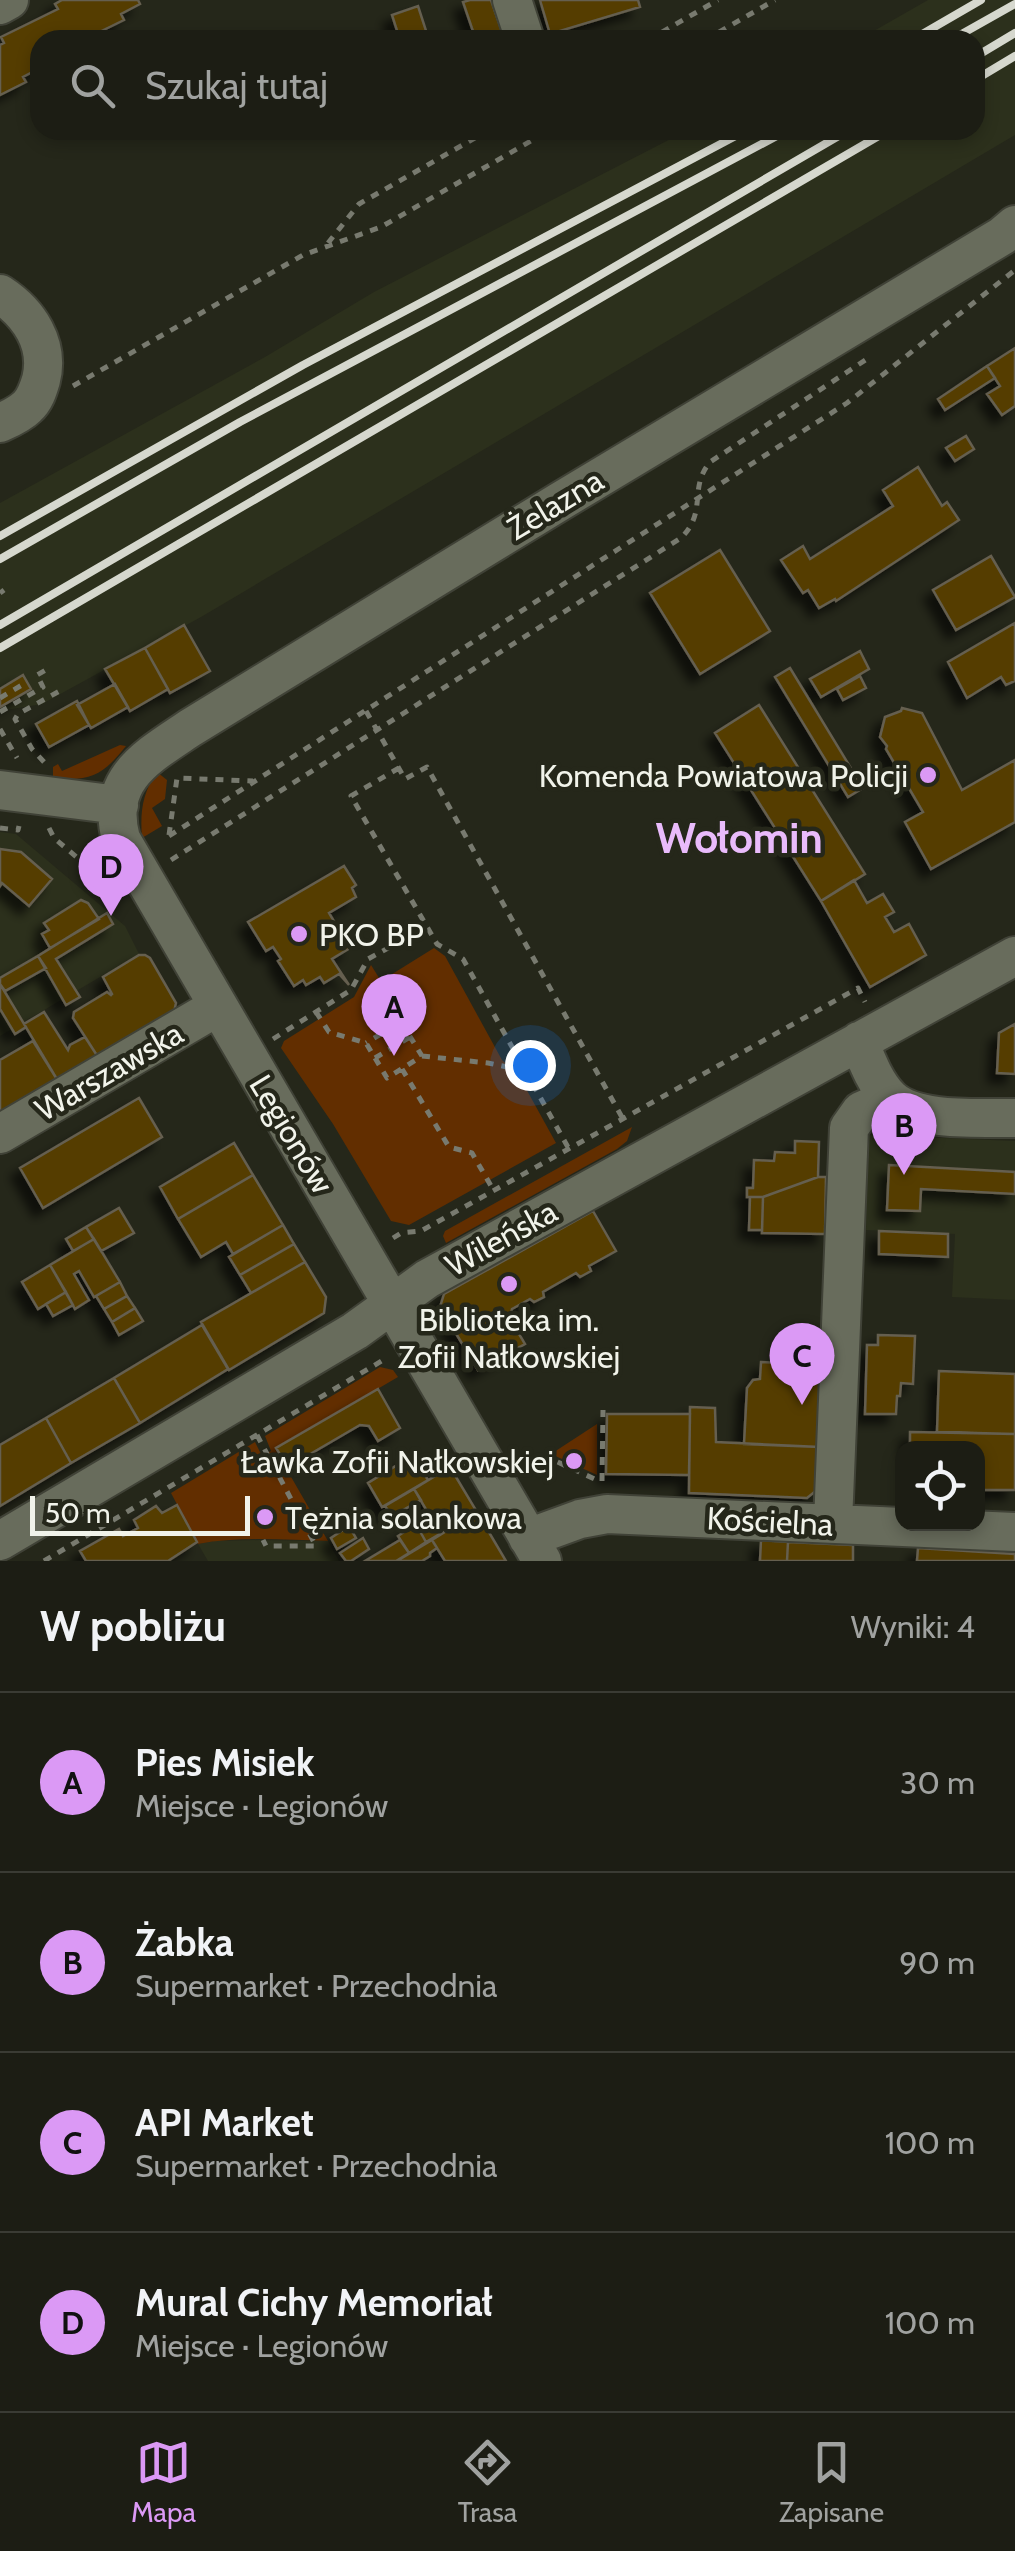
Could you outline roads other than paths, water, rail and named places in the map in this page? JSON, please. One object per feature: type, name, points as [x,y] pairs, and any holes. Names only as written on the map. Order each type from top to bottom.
[{"type":"street","points":[[0,4],[9,0]]},
{"type":"street","points":[[512,0],[522,30]]},
{"type":"street","name":"Żelazna","points":[[119,806],[135,767],[190,728],[559,502],[1012,247]]},
{"type":"street","points":[[0,294],[18,306],[30,322],[40,339],[43,357],[36,395],[26,409],[0,424]]},
{"type":"street","points":[[10,777],[119,806]]},
{"type":"street","name":"Legionów","points":[[119,806],[121,839],[535,1549]]},
{"type":"street","name":"Wileńska","points":[[0,1541],[355,1331],[438,1272],[864,1025],[1015,956]]},
{"type":"street","name":"Warszawska","points":[[0,1134],[217,1007]]},
{"type":"street","points":[[864,1025],[874,1076],[890,1098],[905,1108],[926,1114],[1015,1118]]},
{"type":"street","points":[[833,1523],[848,1136],[852,1122],[861,1112],[890,1098]]},
{"type":"street","name":"Kościelna","points":[[535,1549],[580,1519],[607,1514],[1015,1532]]},
{"type":"railway","points":[[929,30],[981,0]]},
{"type":"railway","points":[[969,30],[1015,4]]},
{"type":"railway","points":[[985,51],[1015,33]]},
{"type":"railway","points":[[985,74],[1015,56]]},
{"type":"railway","points":[[0,536],[303,365],[728,140]]},
{"type":"railway","points":[[0,559],[240,422],[769,140]]},
{"type":"railway","points":[[0,625],[832,140]]},
{"type":"railway","points":[[0,648],[872,140]]},
{"type":"place","name":"Komenda Powiatowa Policji","points":[[928,775]]},
{"type":"place","name":"Mural Cichy Memoriał","points":[[111,916]]},
{"type":"place","name":"PKO BP","points":[[299,934]]},
{"type":"place","name":"Pies Misiek","points":[[394,1056]]},
{"type":"place","name":"Żabka","points":[[904,1175]]},
{"type":"place","name":"Biblioteka im. Zofii Nałkowskiej","points":[[509,1284]]},
{"type":"place","name":"API Market","points":[[802,1405]]},
{"type":"place","name":"Ławka Zofii Nałkowskiej","points":[[574,1461]]},
{"type":"place","name":"Tężnia solankowa","points":[[265,1517]]},
{"type":"district","name":"Wołomin","points":[[739,838]]}]
